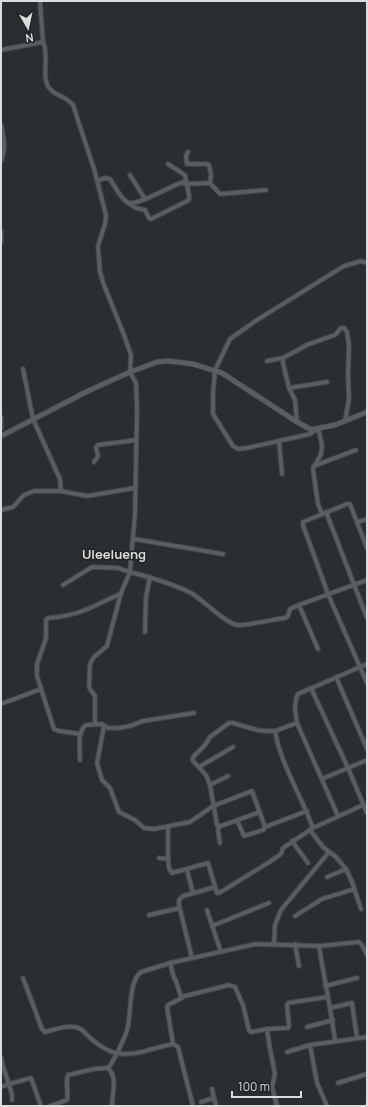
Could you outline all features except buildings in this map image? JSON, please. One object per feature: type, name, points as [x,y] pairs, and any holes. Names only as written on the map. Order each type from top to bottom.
[{"type":"street","points":[[40,1],[48,87],[54,92],[67,98],[73,105],[97,181],[106,217],[98,246],[100,272],[131,355],[130,372],[136,383],[137,411],[134,539],[130,572],[121,594],[107,646],[94,657],[90,664],[90,690],[95,696],[95,724]]},
{"type":"street","points":[[1,50],[43,42]]},
{"type":"street","points":[[1,125],[5,149],[1,161]]},
{"type":"street","points":[[188,152],[186,156],[187,164],[209,165],[211,174],[210,183],[220,194],[266,190]]},
{"type":"street","points":[[97,181],[105,178],[110,179],[125,201],[137,208],[145,210],[151,219],[189,200],[190,197],[185,184],[184,174],[168,164]]},
{"type":"street","points":[[130,176],[145,199]]},
{"type":"street","points":[[128,203],[145,199],[179,183],[210,183]]},
{"type":"street","points":[[1,231],[1,242]]},
{"type":"street","points":[[312,429],[313,432],[310,434],[247,448],[238,449],[232,446],[213,414],[215,370],[230,339],[252,323],[344,266],[361,261],[367,263]]},
{"type":"street","points":[[267,362],[283,358],[309,344],[335,335],[342,328],[346,328],[349,345],[349,399],[345,421]]},
{"type":"street","points":[[283,358],[289,388],[295,400],[297,422]]},
{"type":"street","points":[[1,436],[88,391],[130,372],[157,362],[169,361],[192,364],[215,370],[297,422],[319,431],[322,446],[320,458],[314,466],[314,471],[318,504],[322,514]]},
{"type":"street","points":[[23,369],[33,419],[60,479],[61,491]]},
{"type":"street","points":[[289,388],[327,382]]},
{"type":"street","points":[[312,429],[345,421],[367,412]]},
{"type":"street","points":[[1,417],[1,428]]},
{"type":"street","points":[[94,462],[98,456],[96,447],[98,445],[136,440]]},
{"type":"street","points":[[279,441],[282,474]]},
{"type":"street","points":[[314,466],[356,450]]},
{"type":"street","points":[[1,510],[13,506],[24,495],[34,491],[61,491],[87,496],[135,488]]},
{"type":"street","points":[[366,545],[351,504],[349,503],[305,520],[303,525],[328,594],[367,683]]},
{"type":"street","points":[[326,512],[367,618]]},
{"type":"street","points":[[358,522],[367,519]]},
{"type":"street","points":[[134,539],[224,554]]},
{"type":"street","points":[[63,585],[92,568],[118,568],[150,577],[190,593],[230,622],[237,625],[285,618],[288,616],[290,609],[367,580]]},
{"type":"street","points":[[145,632],[146,602],[150,577]]},
{"type":"street","points":[[81,734],[54,729],[41,689],[37,664],[46,638],[47,619],[84,610],[121,594]]},
{"type":"street","points":[[299,605],[318,649]]},
{"type":"street","points":[[338,816],[297,723],[295,710],[297,697],[298,694],[367,664]]},
{"type":"street","points":[[336,677],[367,749]]},
{"type":"street","points":[[311,688],[367,813]]},
{"type":"street","points":[[1,704],[41,689]]},
{"type":"street","points":[[80,760],[81,734],[84,726],[95,724],[102,724],[110,728],[130,726],[143,721],[194,713]]},
{"type":"street","points":[[220,843],[210,785],[206,775],[193,761],[193,757],[206,745],[210,737],[229,723],[260,731],[275,731],[297,723]]},
{"type":"street","points":[[104,726],[98,763],[102,780],[110,788],[119,812],[135,820],[144,828],[154,829],[190,822],[213,806],[252,791],[265,827]]},
{"type":"street","points":[[275,731],[278,748],[307,811],[312,829],[329,852],[336,857],[346,869],[361,909]]},
{"type":"street","points":[[199,767],[233,747]]},
{"type":"street","points":[[322,779],[367,760]]},
{"type":"street","points":[[210,785],[228,776]]},
{"type":"street","points":[[168,826],[168,858],[169,868],[172,873],[208,863],[217,893],[220,893],[271,862],[282,853],[283,848],[292,841],[312,829],[363,805]]},
{"type":"street","points":[[237,820],[244,836],[263,830],[265,827],[307,811]]},
{"type":"street","points":[[218,826],[260,812]]},
{"type":"street","points":[[292,841],[308,863]]},
{"type":"street","points":[[274,944],[274,925],[282,910],[329,852]]},
{"type":"street","points":[[159,858],[168,858]]},
{"type":"street","points":[[327,877],[346,869]]},
{"type":"street","points":[[187,870],[193,893]]},
{"type":"street","points":[[192,958],[179,901],[180,898],[215,887]]},
{"type":"street","points":[[295,916],[322,899],[354,889]]},
{"type":"street","points":[[212,926],[269,903]]},
{"type":"street","points":[[149,915],[180,908]]},
{"type":"street","points":[[207,910],[221,952]]},
{"type":"street","points":[[50,1106],[66,1100],[68,1095],[68,1075],[94,1069],[108,1068],[113,1062],[127,1030],[132,992],[138,974],[141,972],[170,963],[256,944],[295,944],[319,946],[359,942],[367,955]]},
{"type":"street","points":[[295,944],[299,966]]},
{"type":"street","points":[[319,946],[335,1041]]},
{"type":"street","points":[[170,963],[179,993],[182,998]]},
{"type":"street","points":[[23,978],[43,1031],[45,1032],[70,1026],[78,1027],[99,1045],[111,1052],[117,1053],[139,1053],[173,1044],[178,1047],[193,1106]]},
{"type":"street","points":[[325,986],[357,978]]},
{"type":"street","points":[[173,1044],[167,1007],[168,1005],[182,998],[220,987],[229,985],[234,986],[243,1005],[250,1031],[252,1032],[289,1027],[287,1005],[289,1002],[328,997]]},
{"type":"street","points":[[330,1008],[352,1003],[357,1038]]},
{"type":"street","points":[[307,1027],[332,1020]]},
{"type":"street","points":[[267,1029],[275,1074],[272,1087],[277,1106]]},
{"type":"street","points":[[286,1052],[310,1045],[367,1036]]},
{"type":"street","points":[[310,1045],[317,1083],[327,1106]]},
{"type":"street","points":[[1,1058],[2,1068],[9,1084],[12,1100]]},
{"type":"street","points":[[108,1068],[112,1072],[114,1085],[112,1106]]},
{"type":"street","points":[[338,1083],[367,1074]]},
{"type":"street","points":[[1,1087],[31,1078],[41,1106]]},
{"type":"street","points":[[212,1089],[216,1106]]},
{"type":"street","points":[[201,1102],[214,1098]]},
{"type":"district","name":"Uleelueng","points":[[114,554]]}]
